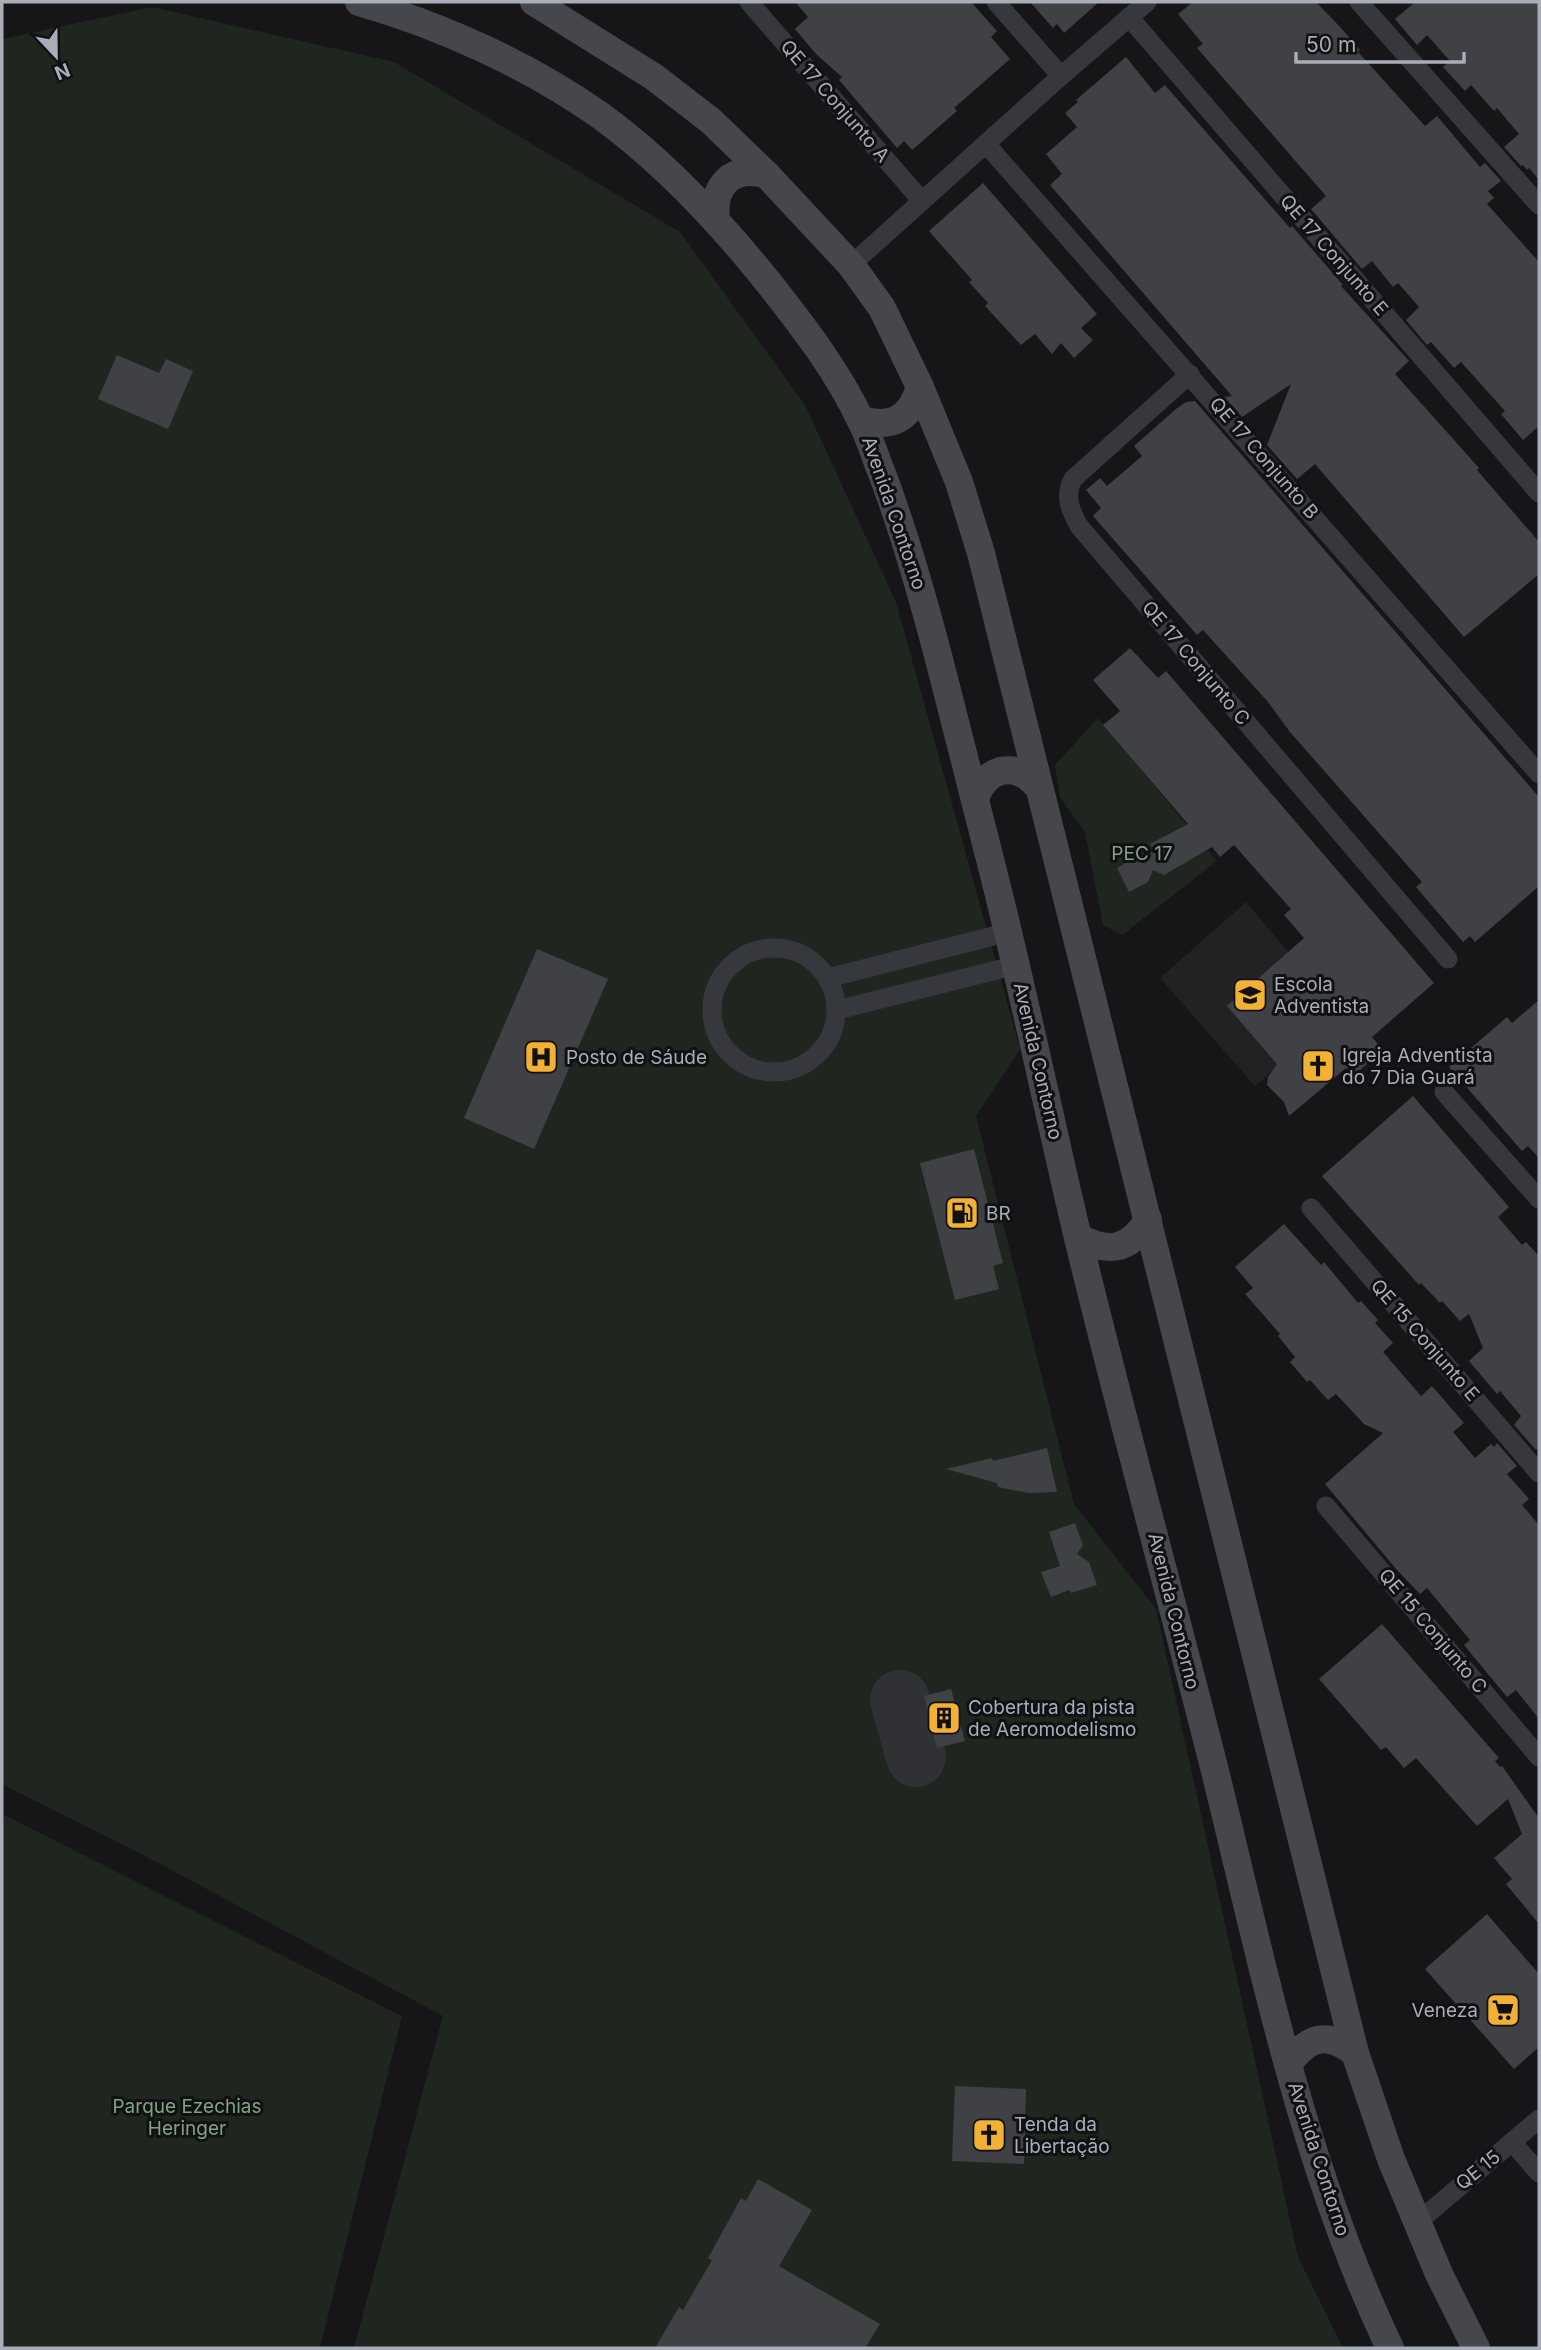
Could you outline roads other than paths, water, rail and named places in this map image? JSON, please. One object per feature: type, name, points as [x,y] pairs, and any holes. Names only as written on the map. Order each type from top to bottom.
[{"type":"main road","name":"Avenida Contorno","points":[[359,2],[387,10],[476,45],[601,116],[667,171],[716,219],[799,322],[829,365],[861,420],[895,508],[921,588],[1017,965],[1078,1237],[1288,2064],[1322,2176],[1368,2301],[1390,2348]]},
{"type":"main road","points":[[534,2],[654,77],[711,121],[851,265],[883,309],[920,387],[959,482],[981,553],[1355,2053],[1391,2159],[1439,2274],[1476,2348]]},
{"type":"main road","points":[[716,219],[716,198],[724,182],[740,173],[758,172],[767,176]]},
{"type":"main road","points":[[861,420],[876,425],[892,422],[906,415],[915,402],[920,387]]},
{"type":"main road","points":[[975,799],[986,778],[997,772],[1021,772],[1031,778],[1039,788]]},
{"type":"main road","points":[[1078,1237],[1093,1245],[1109,1248],[1126,1244],[1139,1234],[1148,1220]]},
{"type":"main road","points":[[1288,2064],[1305,2045],[1318,2039],[1334,2040],[1355,2053]]},
{"type":"street","name":"QE 17 Conjunto A","points":[[749,2],[922,201]]},
{"type":"street","points":[[996,2],[1061,76]]},
{"type":"street","points":[[851,265],[1147,2]]},
{"type":"street","points":[[1359,2],[1539,205]]},
{"type":"street","name":"QE 17 Conjunto E","points":[[1129,17],[1539,493]]},
{"type":"street","name":"QE 17 Conjunto B","points":[[986,144],[1539,774]]},
{"type":"street","name":"QE 17 Conjunto C","points":[[1190,374],[1073,479],[1068,489],[1071,513],[1079,526],[1448,959]]},
{"type":"street","points":[[828,978],[1009,932]]},
{"type":"street","points":[[783,948],[802,954],[818,966],[828,978],[837,1010],[833,1031],[823,1049],[808,1062],[790,1070],[770,1072],[751,1068],[734,1057],[721,1042],[713,1023],[712,1004],[718,985],[729,968],[744,956],[763,949],[783,948]]},
{"type":"street","points":[[837,1010],[1017,965]]},
{"type":"street","points":[[1444,1092],[1539,1199]]},
{"type":"street","name":"QE 15 Conjunto E","points":[[1311,1208],[1539,1473]]},
{"type":"street","name":"QE 15 Conjunto C","points":[[1326,1506],[1539,1757]]},
{"type":"street","name":"QE 15","points":[[1418,2222],[1539,2119]]},
{"type":"street","points":[[1512,2142],[1539,2173]]},
{"type":"place","name":"Escola Adventista","points":[[1250,995]]},
{"type":"place","name":"Posto de Sáude","points":[[541,1057]]},
{"type":"place","name":"Igreja Adventista do 7 Dia Guará","points":[[1318,1066]]},
{"type":"place","name":"BR","points":[[962,1213]]},
{"type":"place","name":"Cobertura da pista de Aeromodelismo","points":[[944,1718]]},
{"type":"place","name":"Veneza","points":[[1503,2010]]},
{"type":"place","name":"Tenda da Libertação","points":[[989,2135]]},
{"type":"park label","name":"PEC 17","points":[[1142,853]]},
{"type":"park label","name":"Parque Ezechias Heringer","points":[[187,2117]]}]
